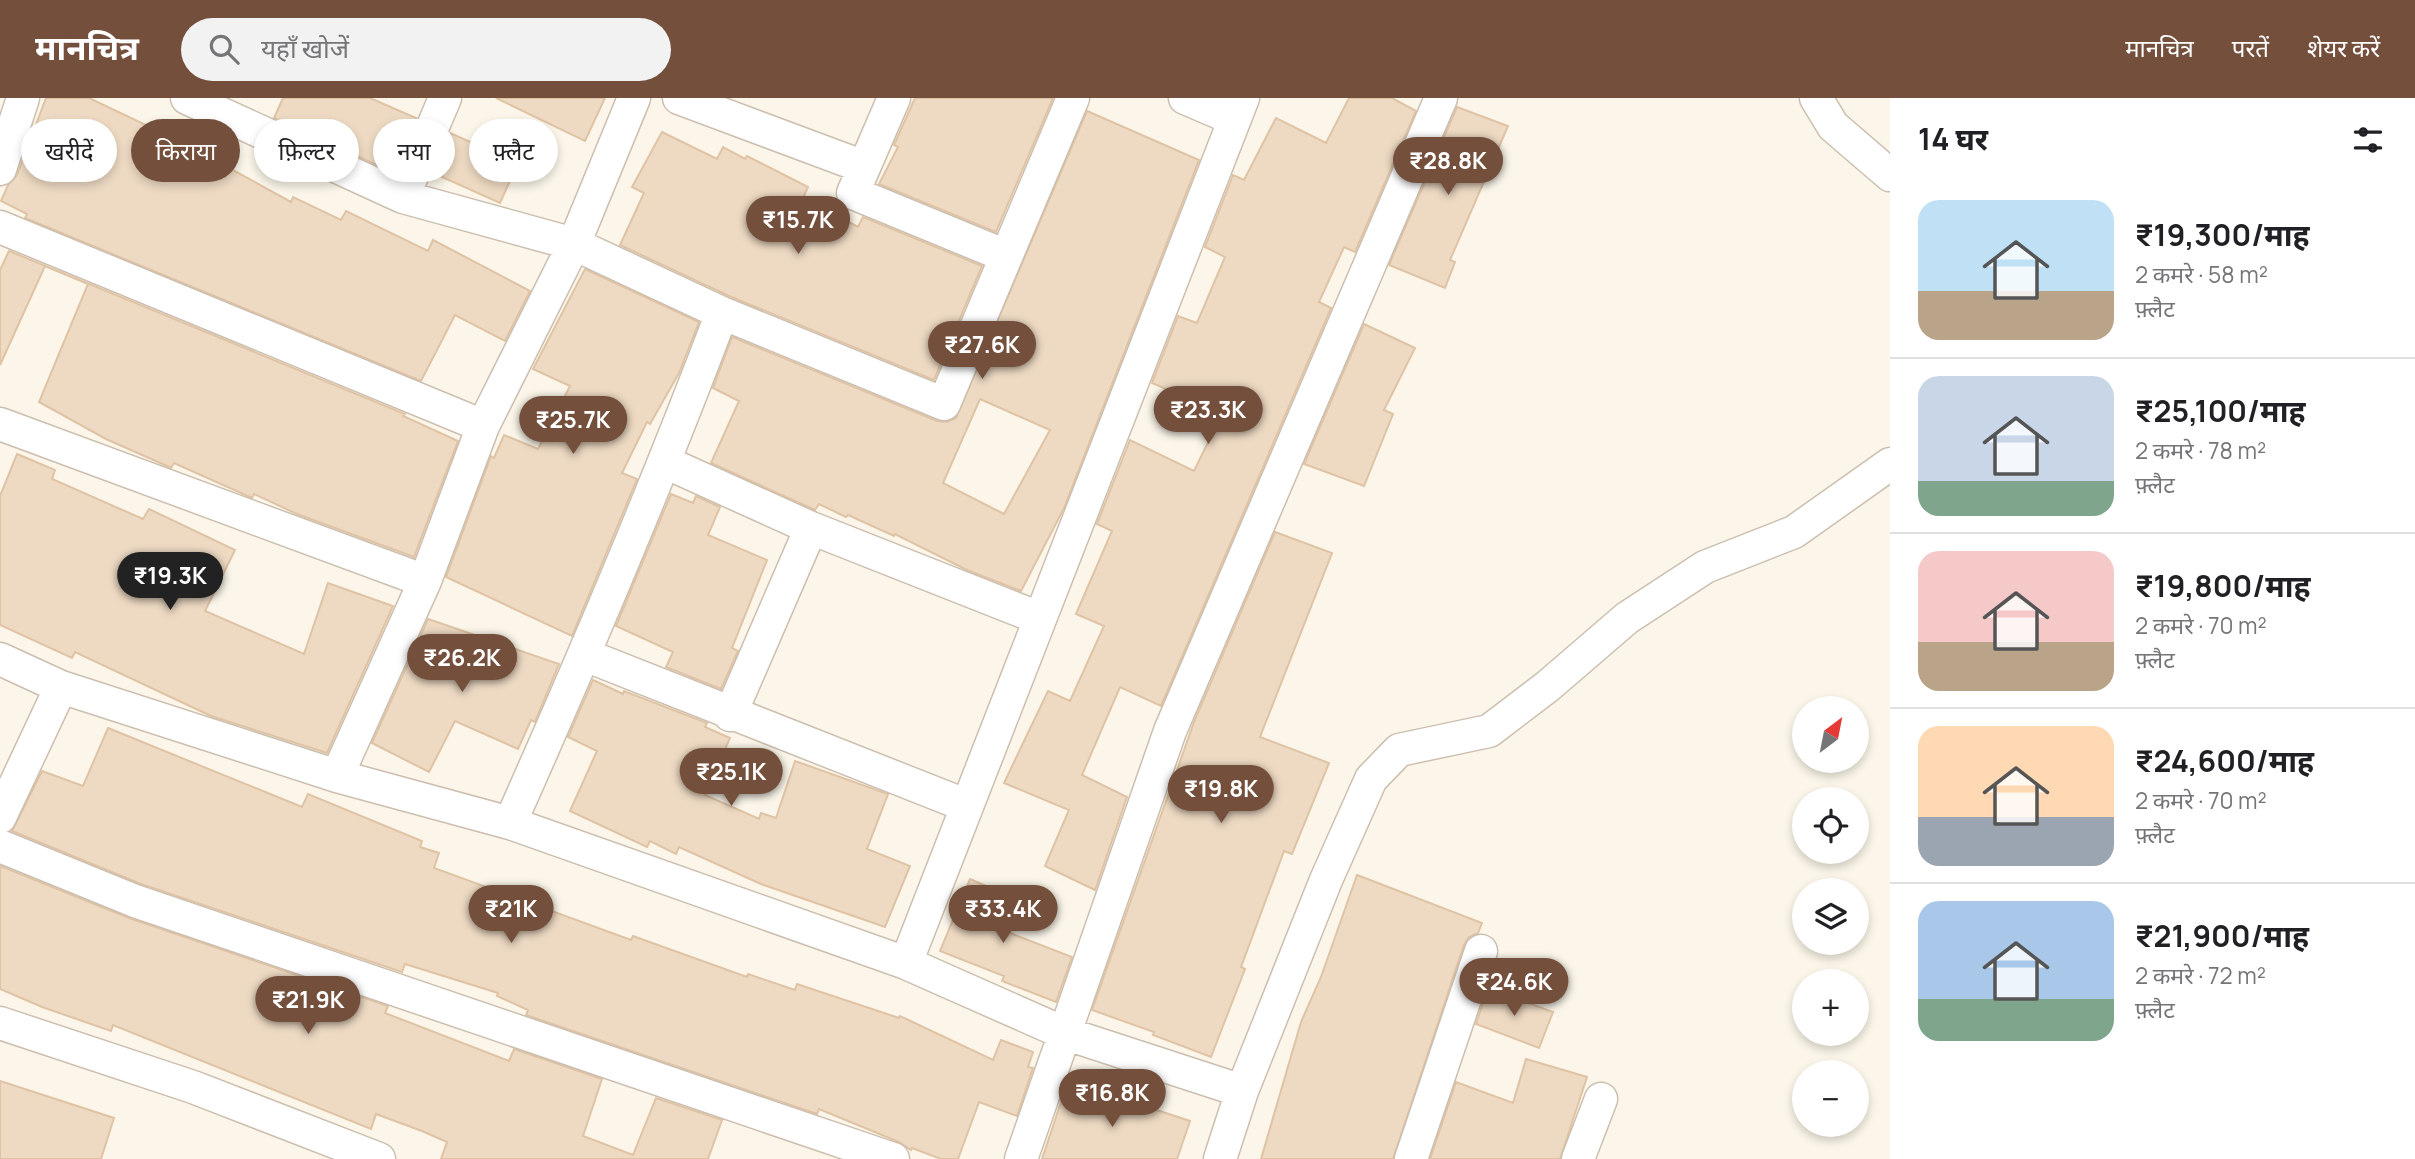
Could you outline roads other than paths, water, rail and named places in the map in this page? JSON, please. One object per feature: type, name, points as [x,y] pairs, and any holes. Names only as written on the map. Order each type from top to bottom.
[{"type":"street","points":[[0,169],[23,98]]},
{"type":"street","points":[[187,98],[241,109],[403,197],[574,244],[722,313],[944,404],[1073,98]]},
{"type":"street","points":[[403,197],[445,98]]},
{"type":"street","points":[[337,776],[425,581],[483,426],[574,244],[634,98]]},
{"type":"street","points":[[679,98],[864,167]]},
{"type":"street","points":[[894,98],[853,193],[1006,256]]},
{"type":"street","points":[[906,963],[965,805],[1239,109],[1185,98]]},
{"type":"street","points":[[1021,1159],[1170,731],[1441,98]]},
{"type":"street","points":[[1816,98],[1833,126],[1890,175]]},
{"type":"street","points":[[0,227],[483,426]]},
{"type":"street","points":[[510,823],[585,655],[666,462],[722,313]]},
{"type":"street","points":[[0,424],[425,581]]},
{"type":"street","points":[[666,462],[811,528],[1039,618]]},
{"type":"street","points":[[1220,1159],[1242,1091],[1326,880],[1371,779],[1399,750],[1489,730],[1548,686],[1627,618],[1705,566],[1794,532],[1890,464]]},
{"type":"street","points":[[730,715],[811,528]]},
{"type":"street","points":[[585,655],[730,715],[965,805]]},
{"type":"street","points":[[0,659],[61,687],[337,776],[510,823],[906,963],[1064,1033],[1242,1091]]},
{"type":"street","points":[[0,817],[61,687]]},
{"type":"street","points":[[0,846],[162,910],[893,1159]]},
{"type":"street","points":[[1411,1159],[1481,951]]},
{"type":"street","points":[[0,1023],[194,1087],[379,1159]]},
{"type":"street","points":[[1578,1159],[1601,1099]]}]
